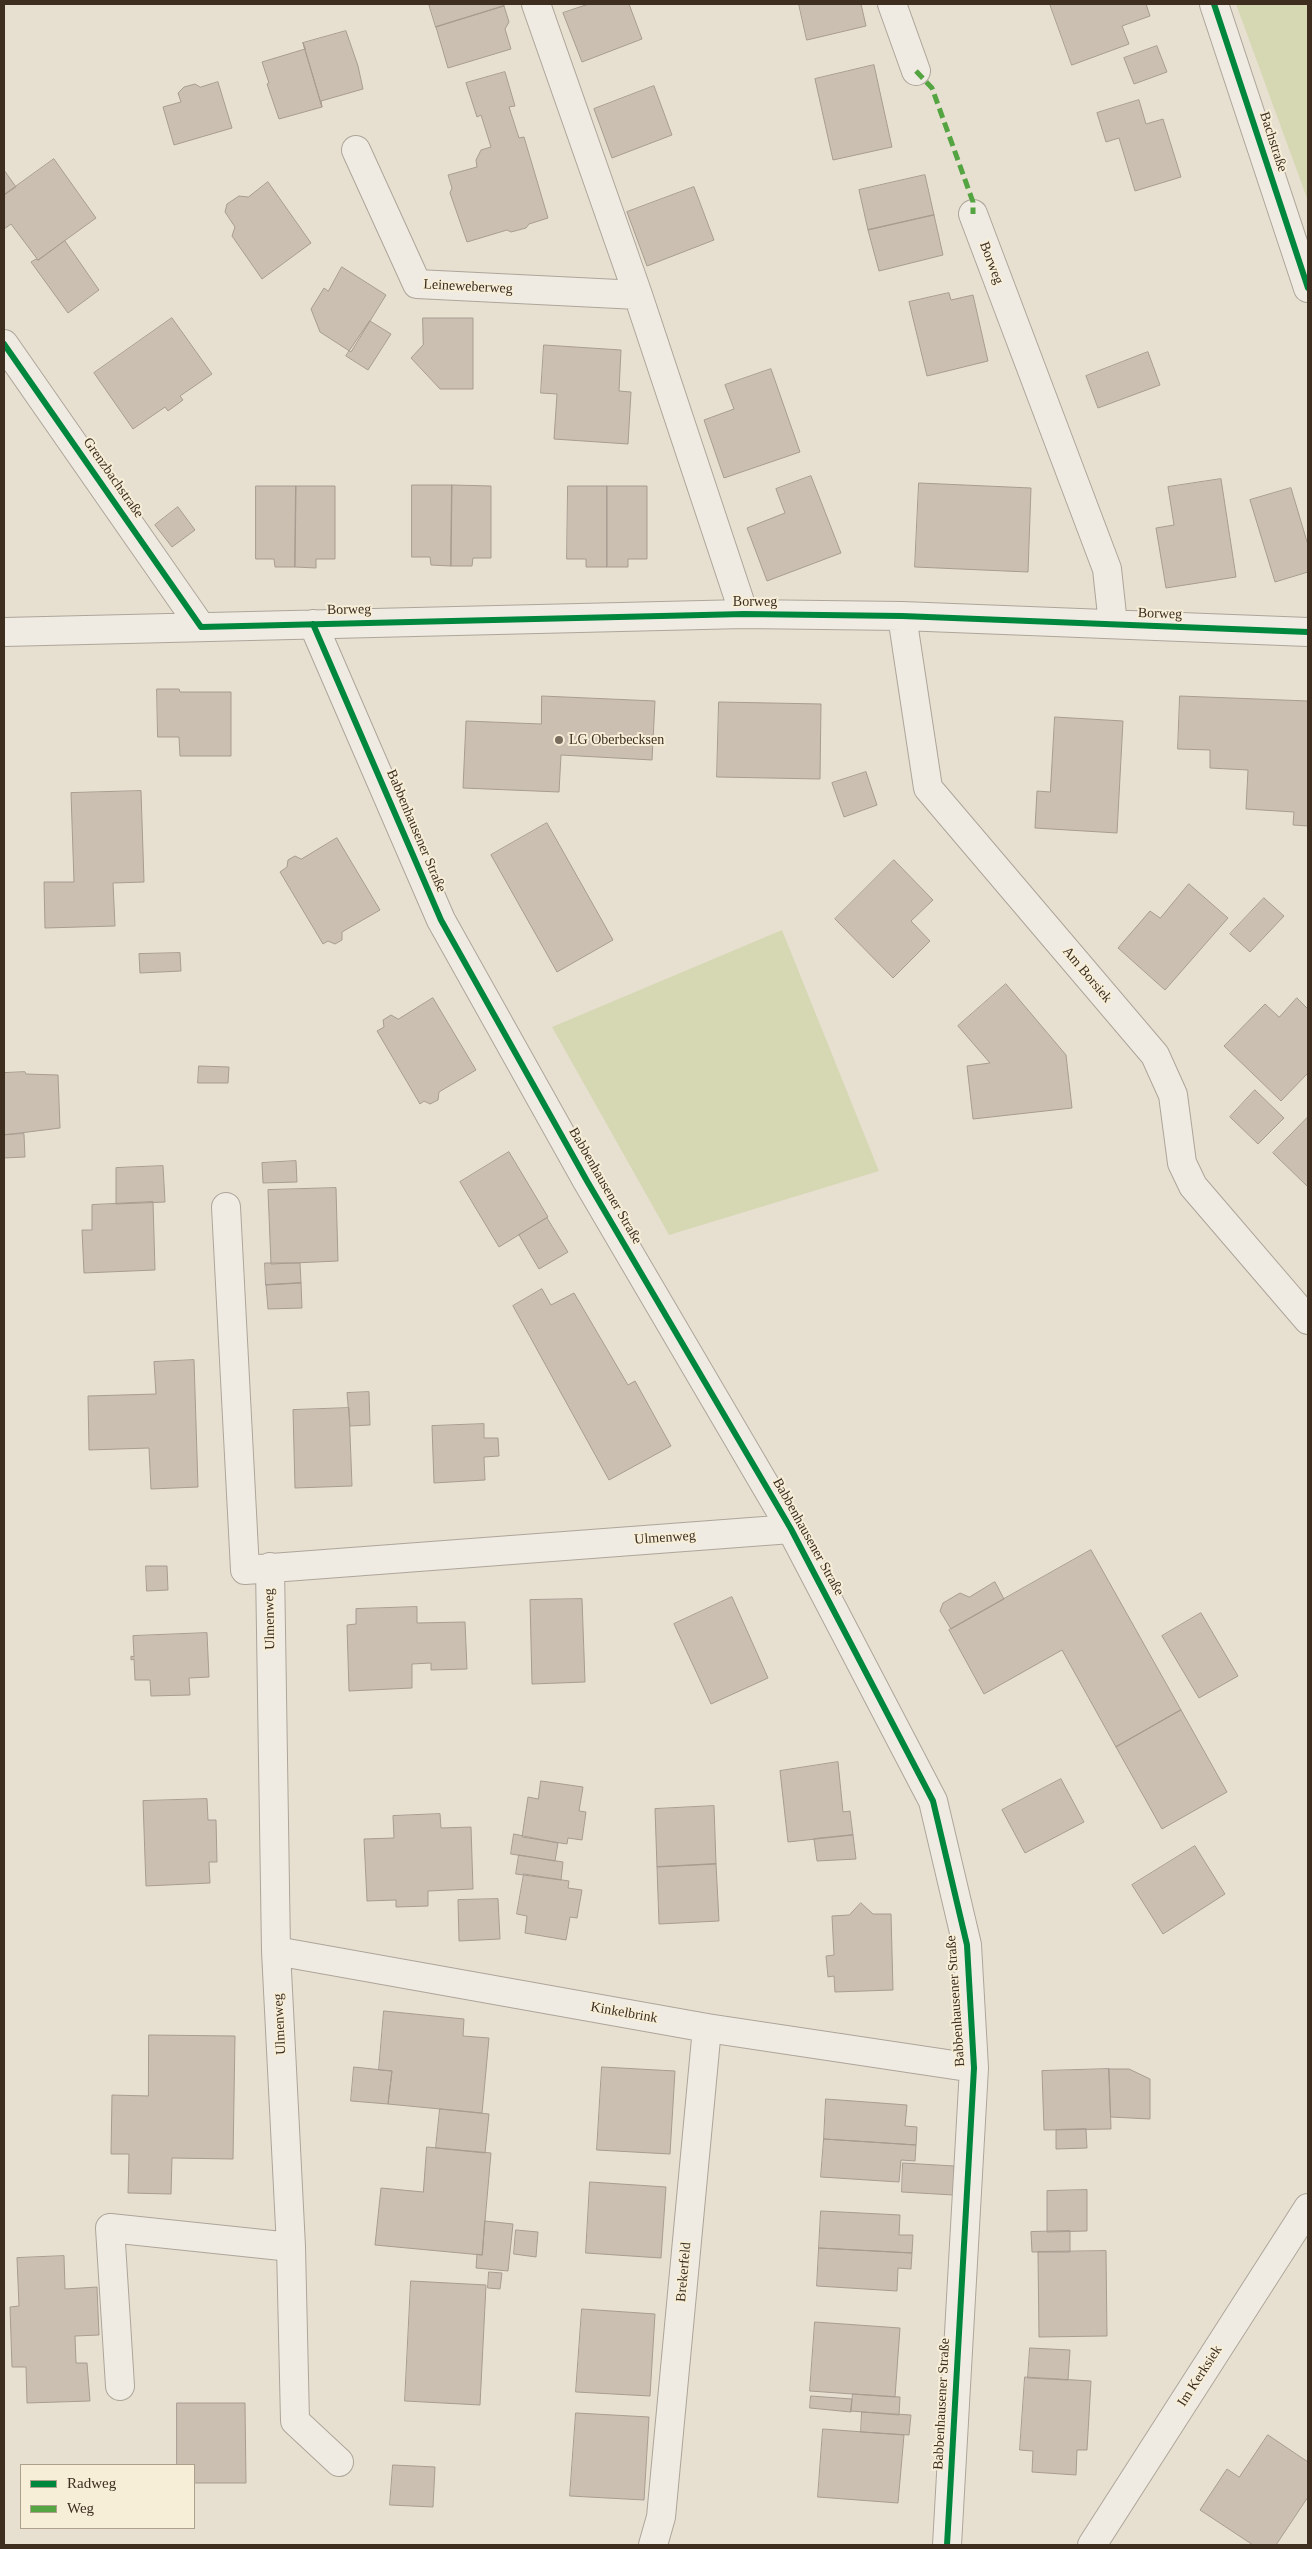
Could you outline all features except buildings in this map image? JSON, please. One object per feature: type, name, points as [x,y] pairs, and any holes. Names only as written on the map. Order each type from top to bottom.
[{"type":"street","points":[[536,4],[638,295],[744,614]]},
{"type":"street","points":[[892,4],[916,71]]},
{"type":"street","name":"Bachstraße","points":[[1214,4],[1308,288]]},
{"type":"street","name":"Leineweberweg","points":[[356,150],[417,284],[638,295]]},
{"type":"street","name":"Borweg","points":[[973,214],[1106,569],[1113,624]]},
{"type":"street","name":"Grenzbachstraße","points":[[4,344],[201,627]]},
{"type":"street","name":"Borweg","points":[[4,632],[744,614],[902,616],[1308,632]]},
{"type":"street","name":"Am Borsiek","points":[[902,616],[928,788],[1155,1055],[1174,1095],[1182,1163],[1192,1186],[1308,1320]]},
{"type":"street","name":"Babbenhausener Straße","points":[[313,624],[441,920],[587,1181],[791,1529],[933,1801],[968,1946],[974,2068],[947,2545]]},
{"type":"street","name":"Ulmenweg","points":[[226,1207],[245,1570],[791,1529]]},
{"type":"street","name":"Ulmenweg","points":[[270,1567],[276,1951],[291,2247],[295,2421],[339,2462]]},
{"type":"street","name":"Kinkelbrink","points":[[276,1951],[707,2028],[974,2068]]},
{"type":"street","name":"Brekerfeld","points":[[652,2545],[661,2517],[707,2028]]},
{"type":"street","name":"Im Kerksiek","points":[[1092,2545],[1308,2208]]},
{"type":"street","points":[[120,2386],[110,2228],[291,2247]]},
{"type":"green space","points":[[1236,4],[1308,4],[1308,201]]},
{"type":"green space","points":[[782,930],[879,1171],[669,1235],[552,1027]]},
{"type":"marked path","points":[[916,71],[932,88],[973,202],[973,214]]},
{"type":"cycle path","points":[[1214,4],[1308,288]]},
{"type":"cycle path","points":[[4,344],[201,627],[744,614],[902,616],[1308,632]]},
{"type":"cycle path","points":[[313,624],[441,920],[587,1181],[791,1529],[933,1801],[967,1945],[974,2068],[947,2545]]},
{"type":"place","name":"LG Oberbecksen","points":[[559,740]]}]
